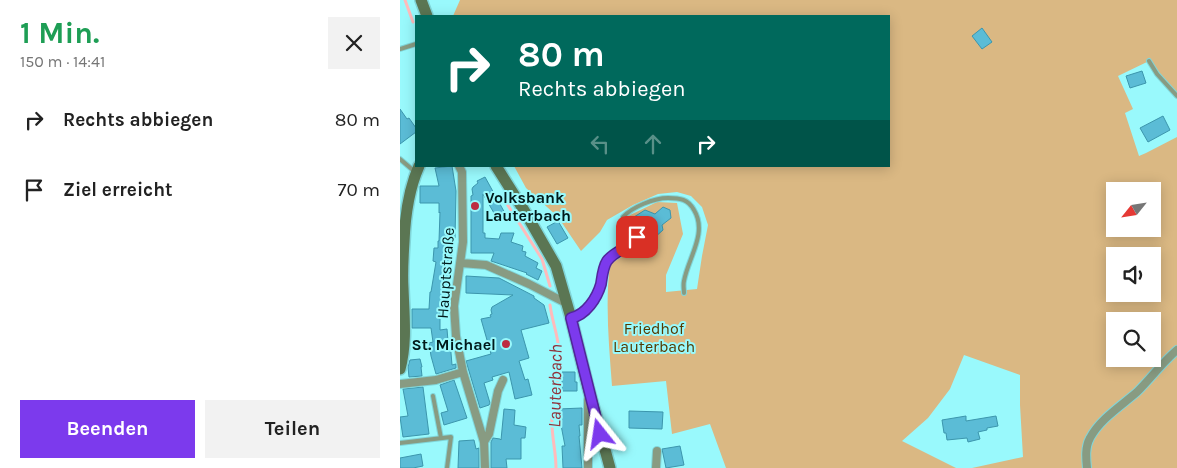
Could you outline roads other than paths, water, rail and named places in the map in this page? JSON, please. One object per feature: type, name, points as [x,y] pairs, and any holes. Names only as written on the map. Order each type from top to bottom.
[{"type":"main road","points":[[421,0],[427,15]]},
{"type":"main road","points":[[497,167],[556,266],[610,468]]},
{"type":"main road","points":[[400,369],[404,356],[405,336],[402,273],[406,212],[410,190],[417,169]]},
{"type":"street","name":"Hauptstraße","points":[[460,167],[462,172],[463,242],[454,306],[456,336],[463,372],[484,442],[485,468]]},
{"type":"street","points":[[461,263],[486,265],[566,302]]},
{"type":"street","points":[[1087,468],[1086,453],[1089,440],[1095,429],[1137,392],[1177,350]]},
{"type":"street","points":[[400,384],[436,380],[463,372]]},
{"type":"street","points":[[484,442],[490,434],[498,391],[503,380]]},
{"type":"street","points":[[588,387],[588,468]]},
{"type":"street","points":[[656,468],[657,450]]},
{"type":"lane","points":[[400,48],[415,44]]},
{"type":"lane","points":[[1149,61],[1157,74],[1177,96]]},
{"type":"lane","points":[[401,160],[417,169]]},
{"type":"lane","points":[[571,318],[582,314],[592,303],[600,286],[606,262],[613,255],[635,242],[637,237],[634,230],[624,222],[622,217],[643,204],[660,198],[679,198],[690,203],[700,223],[694,253],[684,282],[684,293]]},
{"type":"lane","points":[[433,396],[441,438]]},
{"type":"lane","points":[[400,443],[451,437],[447,468]]},
{"type":"waterway","name":"Lauterbach","points":[[405,0],[413,22]]},
{"type":"waterway","name":"Lauterbach","points":[[502,196],[542,259],[550,286]]},
{"type":"waterway","name":"Lauterbach","points":[[550,305],[559,351],[558,376],[552,417],[556,468]]},
{"type":"place","name":"Volksbank Lauterbach","points":[[475,206]]},
{"type":"place","name":"St. Michael","points":[[506,344]]},
{"type":"park label","name":"Friedhof Lauterbach","points":[[654,337]]}]
